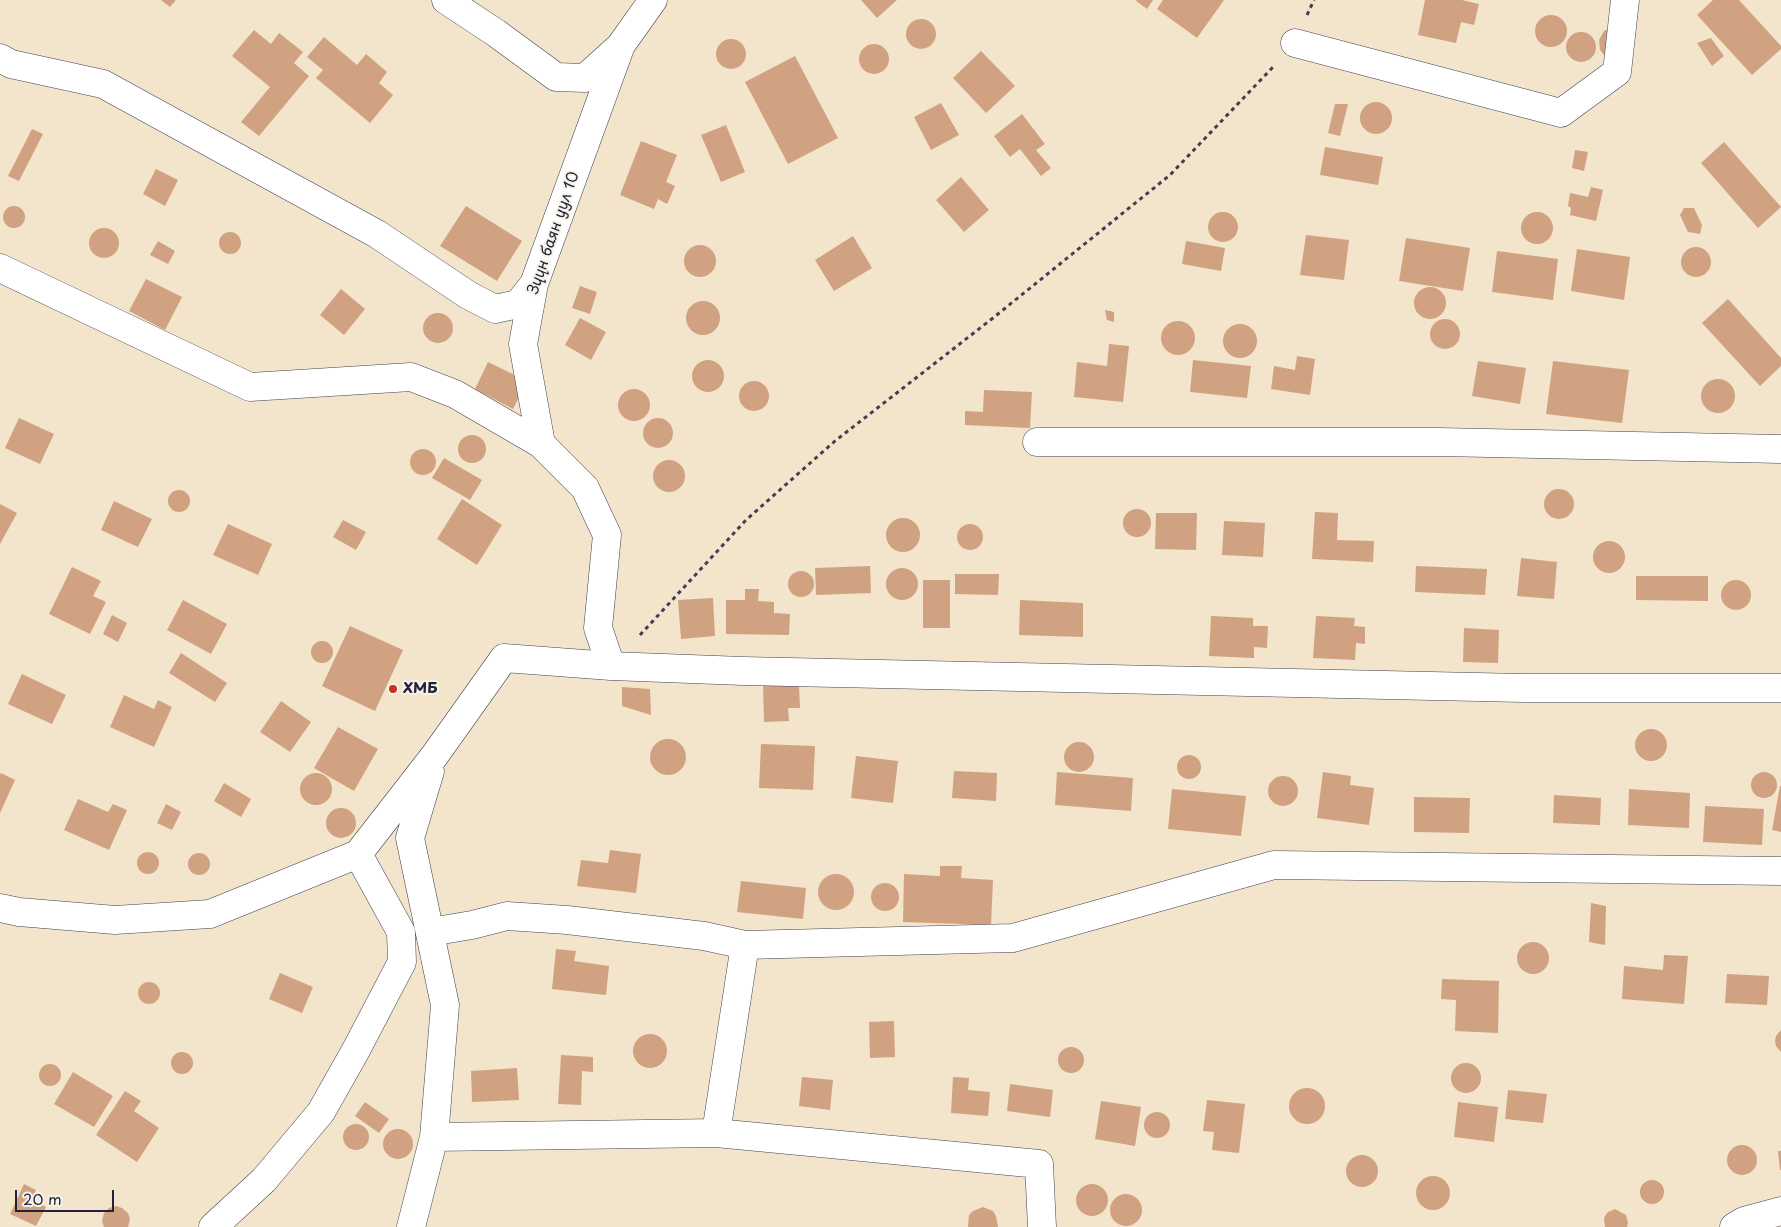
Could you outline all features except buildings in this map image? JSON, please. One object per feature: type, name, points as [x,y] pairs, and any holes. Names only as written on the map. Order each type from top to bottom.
[{"type":"street","points":[[446,0],[496,33],[556,77],[585,78],[621,45]]},
{"type":"street","name":"Зүүн баян уул 10","points":[[541,444],[523,344],[534,284],[621,45],[653,0]]},
{"type":"street","points":[[1295,43],[1562,113],[1617,72],[1625,0]]},
{"type":"street","points":[[0,58],[11,64],[103,84],[377,234],[468,295],[495,309],[518,304],[534,284]]},
{"type":"street","points":[[0,268],[250,387],[411,378],[455,394],[541,444],[585,488],[607,535],[598,628],[612,666]]},
{"type":"street","points":[[1038,442],[1439,442],[1781,449]]},
{"type":"street","points":[[0,908],[19,912],[115,920],[210,914],[358,854],[435,756],[504,658],[612,666],[743,672],[1514,688],[1781,688]]},
{"type":"street","points":[[412,1227],[434,1137],[445,1005],[410,838],[435,756]]},
{"type":"street","points":[[214,1227],[264,1180],[320,1112],[356,1050],[402,962],[401,932],[358,854]]},
{"type":"street","points":[[430,932],[472,925],[507,916],[567,920],[704,936],[745,944],[1013,938],[1274,865],[1781,871]]},
{"type":"street","points":[[716,1133],[745,944]]},
{"type":"street","points":[[434,1137],[716,1133],[1039,1164],[1042,1227]]},
{"type":"street","points":[[1734,1227],[1744,1222],[1781,1211]]},
{"type":"path","points":[[612,666],[746,520],[835,441],[993,318],[1170,175],[1295,43],[1314,0]]},
{"type":"place","name":"ХМБ","points":[[393,689]]}]
